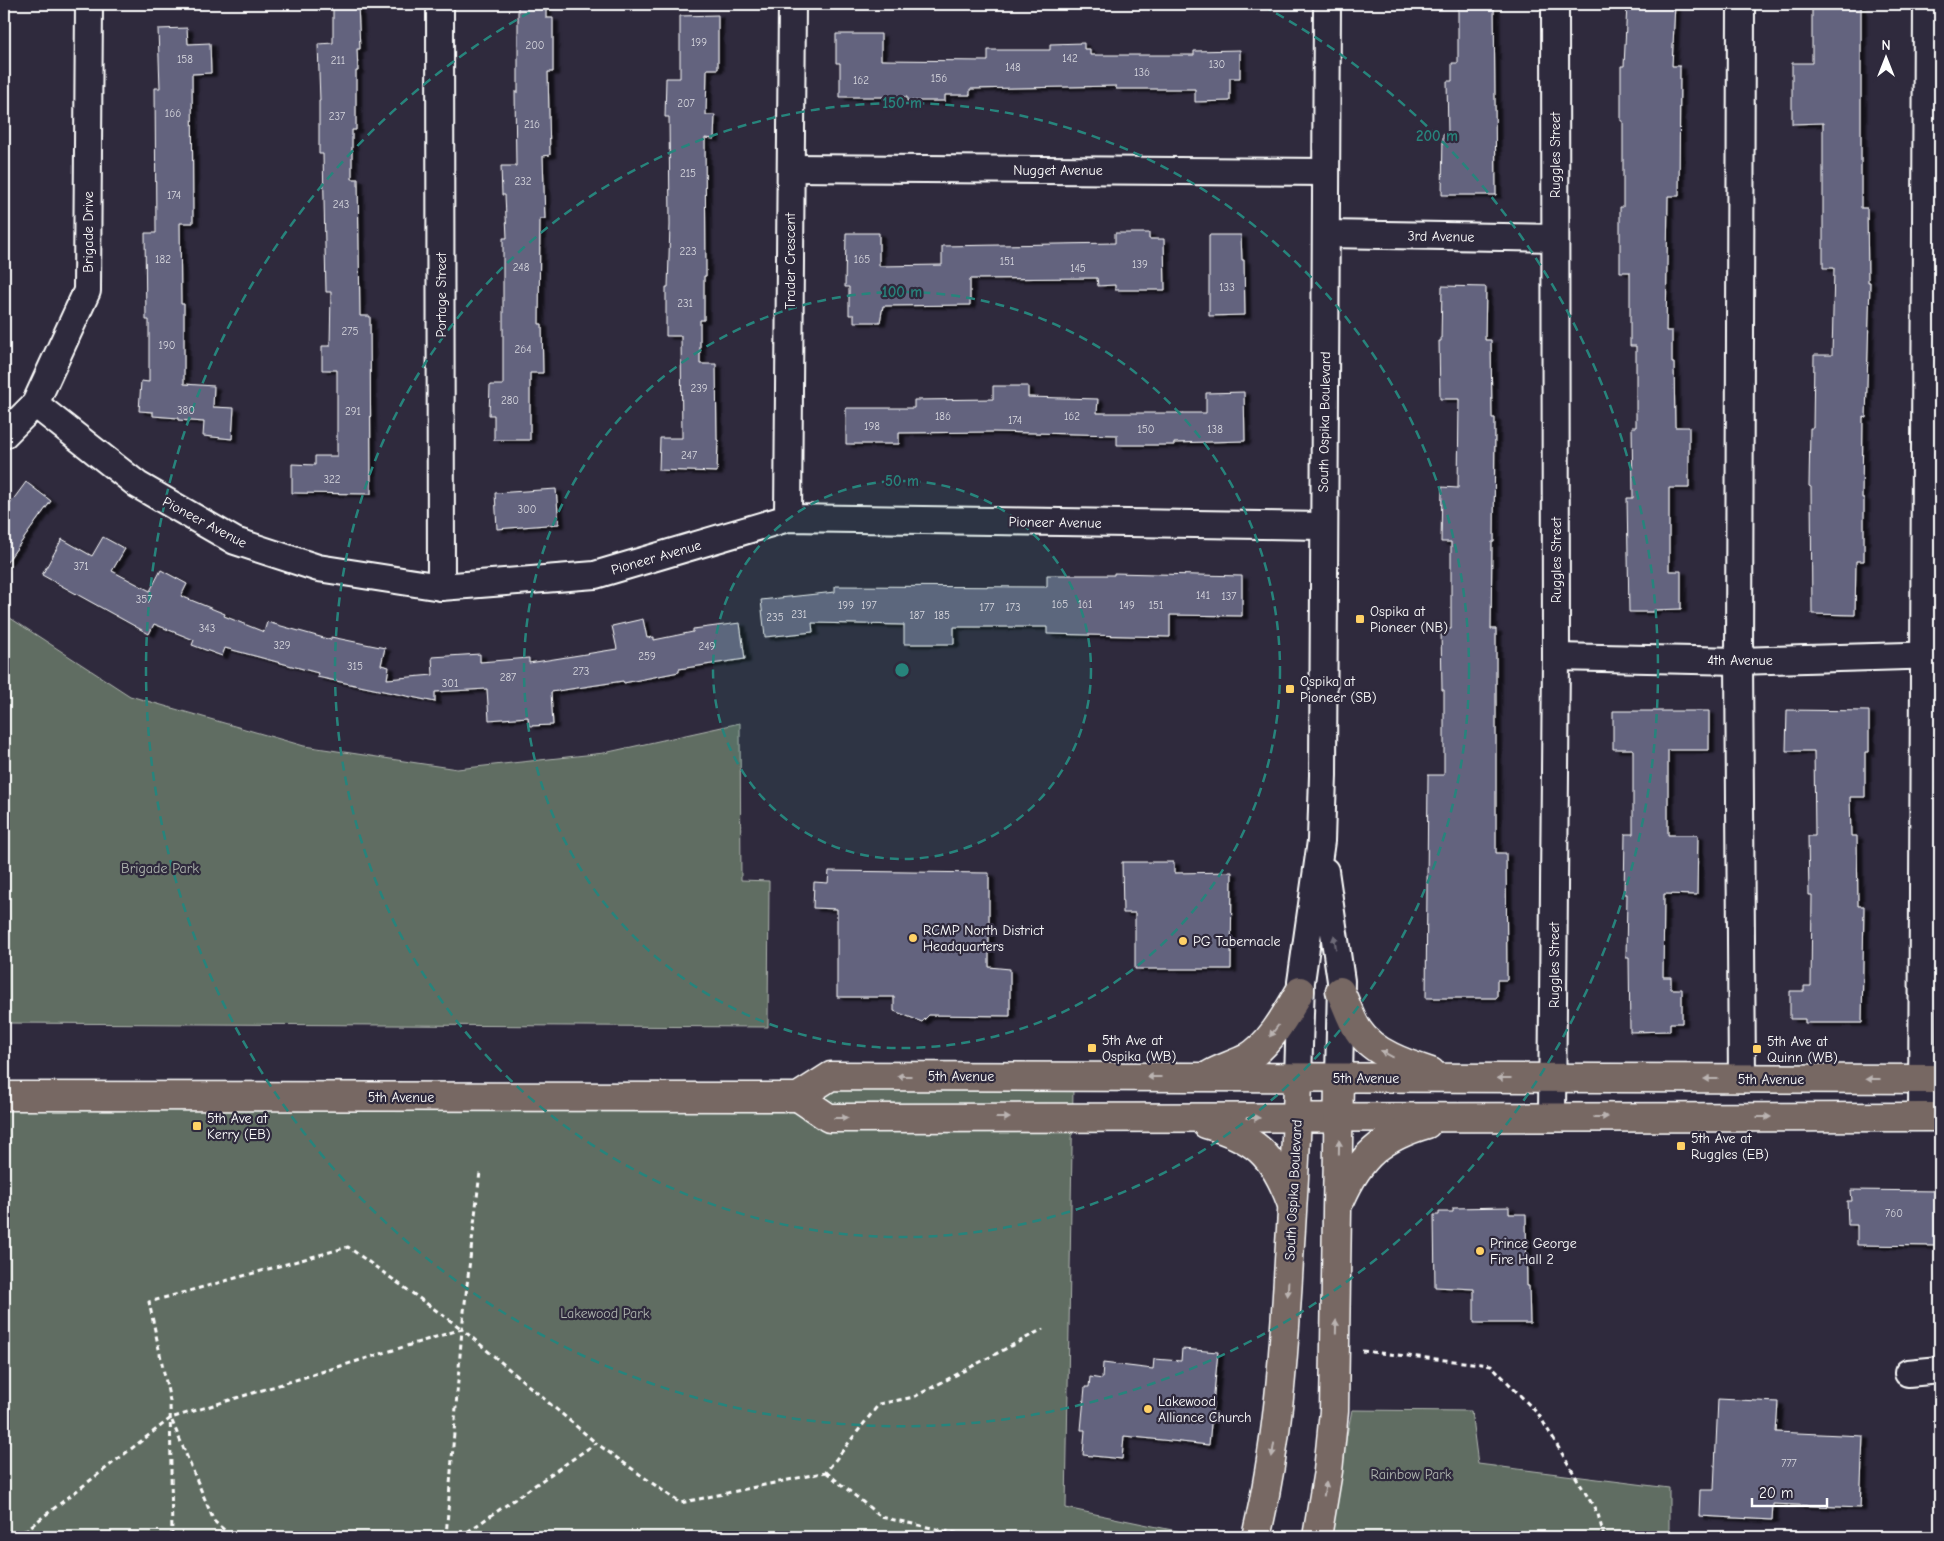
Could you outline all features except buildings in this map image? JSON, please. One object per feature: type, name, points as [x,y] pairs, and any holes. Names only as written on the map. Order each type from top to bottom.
[{"type":"main road","points":[[1202,1077],[1248,1057],[1268,1039],[1286,1015],[1300,991]]},
{"type":"main road","points":[[1340,991],[1358,1030],[1372,1045],[1407,1065],[1449,1078]]},
{"type":"main road","name":"5th Avenue","points":[[4,1096],[798,1097],[832,1076],[1931,1079]]},
{"type":"main road","name":"South Ospika Boulevard","points":[[1256,1537],[1265,1498],[1278,1415],[1284,1350],[1298,1078]]},
{"type":"main road","name":"South Ospika Boulevard","points":[[1317,1537],[1328,1472],[1334,1420],[1340,1117],[1339,1078]]},
{"type":"main road","points":[[798,1097],[830,1118],[1931,1117]]},
{"type":"main road","points":[[1338,1205],[1348,1182],[1358,1167],[1377,1146],[1392,1136],[1449,1117]]},
{"type":"main road","points":[[1183,1118],[1236,1134],[1251,1143],[1278,1170],[1292,1207]]},
{"type":"street","name":"Brigade Drive","points":[[4,435],[35,404],[87,291],[89,4]]},
{"type":"street","name":"Portage Street","points":[[440,4],[441,587]]},
{"type":"street","name":"Trader Crescent","points":[[788,518],[792,4]]},
{"type":"street","name":"South Ospika Boulevard","points":[[1298,1078],[1300,991],[1320,841],[1323,775],[1327,4]]},
{"type":"street","name":"Ruggles Street","points":[[1552,1116],[1556,657],[1555,4]]},
{"type":"street","points":[[1741,4],[1739,661],[1742,1079]]},
{"type":"street","points":[[1926,4],[1932,655],[1931,1117]]},
{"type":"street","name":"Nugget Avenue","points":[[791,168],[1326,172]]},
{"type":"street","name":"3rd Avenue","points":[[1326,234],[1555,238]]},
{"type":"street","name":"Pioneer Avenue","points":[[35,404],[138,485],[235,541],[318,568],[441,587],[595,575],[788,518],[1323,526]]},
{"type":"street","name":"4th Avenue","points":[[1556,657],[1739,661],[1932,655]]},
{"type":"street","name":"South Ospika Boulevard","points":[[1320,841],[1341,981],[1339,1078]]},
{"type":"street","points":[[1908,1374],[1940,1370]]},
{"type":"path","points":[[446,1537],[462,1329],[480,1172]]},
{"type":"path","points":[[172,1537],[170,1401],[150,1302],[348,1247],[462,1329],[596,1443],[680,1503],[826,1472],[879,1404],[914,1397],[1044,1329]]},
{"type":"path","points":[[17,1537],[171,1418],[462,1329]]},
{"type":"path","points":[[1336,1349],[1490,1365],[1539,1415],[1598,1514],[1604,1537]]},
{"type":"path","points":[[171,1418],[214,1521],[232,1537]]},
{"type":"path","points":[[460,1537],[596,1443]]},
{"type":"path","points":[[826,1472],[881,1517],[973,1537]]},
{"type":"green space","name":"Brigade Park","points":[[4,614],[130,696],[304,746],[457,769],[604,753],[740,723],[741,880],[769,881],[768,1027],[4,1023]]},
{"type":"green space","name":"Lakewood Park","points":[[4,1089],[1073,1089],[1066,1508],[1206,1537],[4,1537]]},
{"type":"green space","name":"Rainbow Park","points":[[1352,1410],[1471,1411],[1478,1464],[1669,1488],[1669,1537],[1326,1537]]},
{"type":"place","name":"Ospika at Pioneer (NB)","points":[[1360,619]]},
{"type":"place","name":"Ospika at Pioneer (SB)","points":[[1290,689]]},
{"type":"place","name":"RCMP North District Headquarters","points":[[913,938]]},
{"type":"place","name":"PG Tabernacle","points":[[1183,941]]},
{"type":"place","name":"5th Ave at Ospika (WB)","points":[[1092,1048]]},
{"type":"place","name":"5th Ave at Quinn (WB)","points":[[1757,1049]]},
{"type":"place","name":"5th Ave at Kerry (EB)","points":[[197,1126]]},
{"type":"place","name":"5th Ave at Ruggles (EB)","points":[[1681,1146]]},
{"type":"place","name":"Prince George Fire Hall 2","points":[[1480,1251]]},
{"type":"place","name":"Lakewood Alliance Church","points":[[1148,1409]]}]
